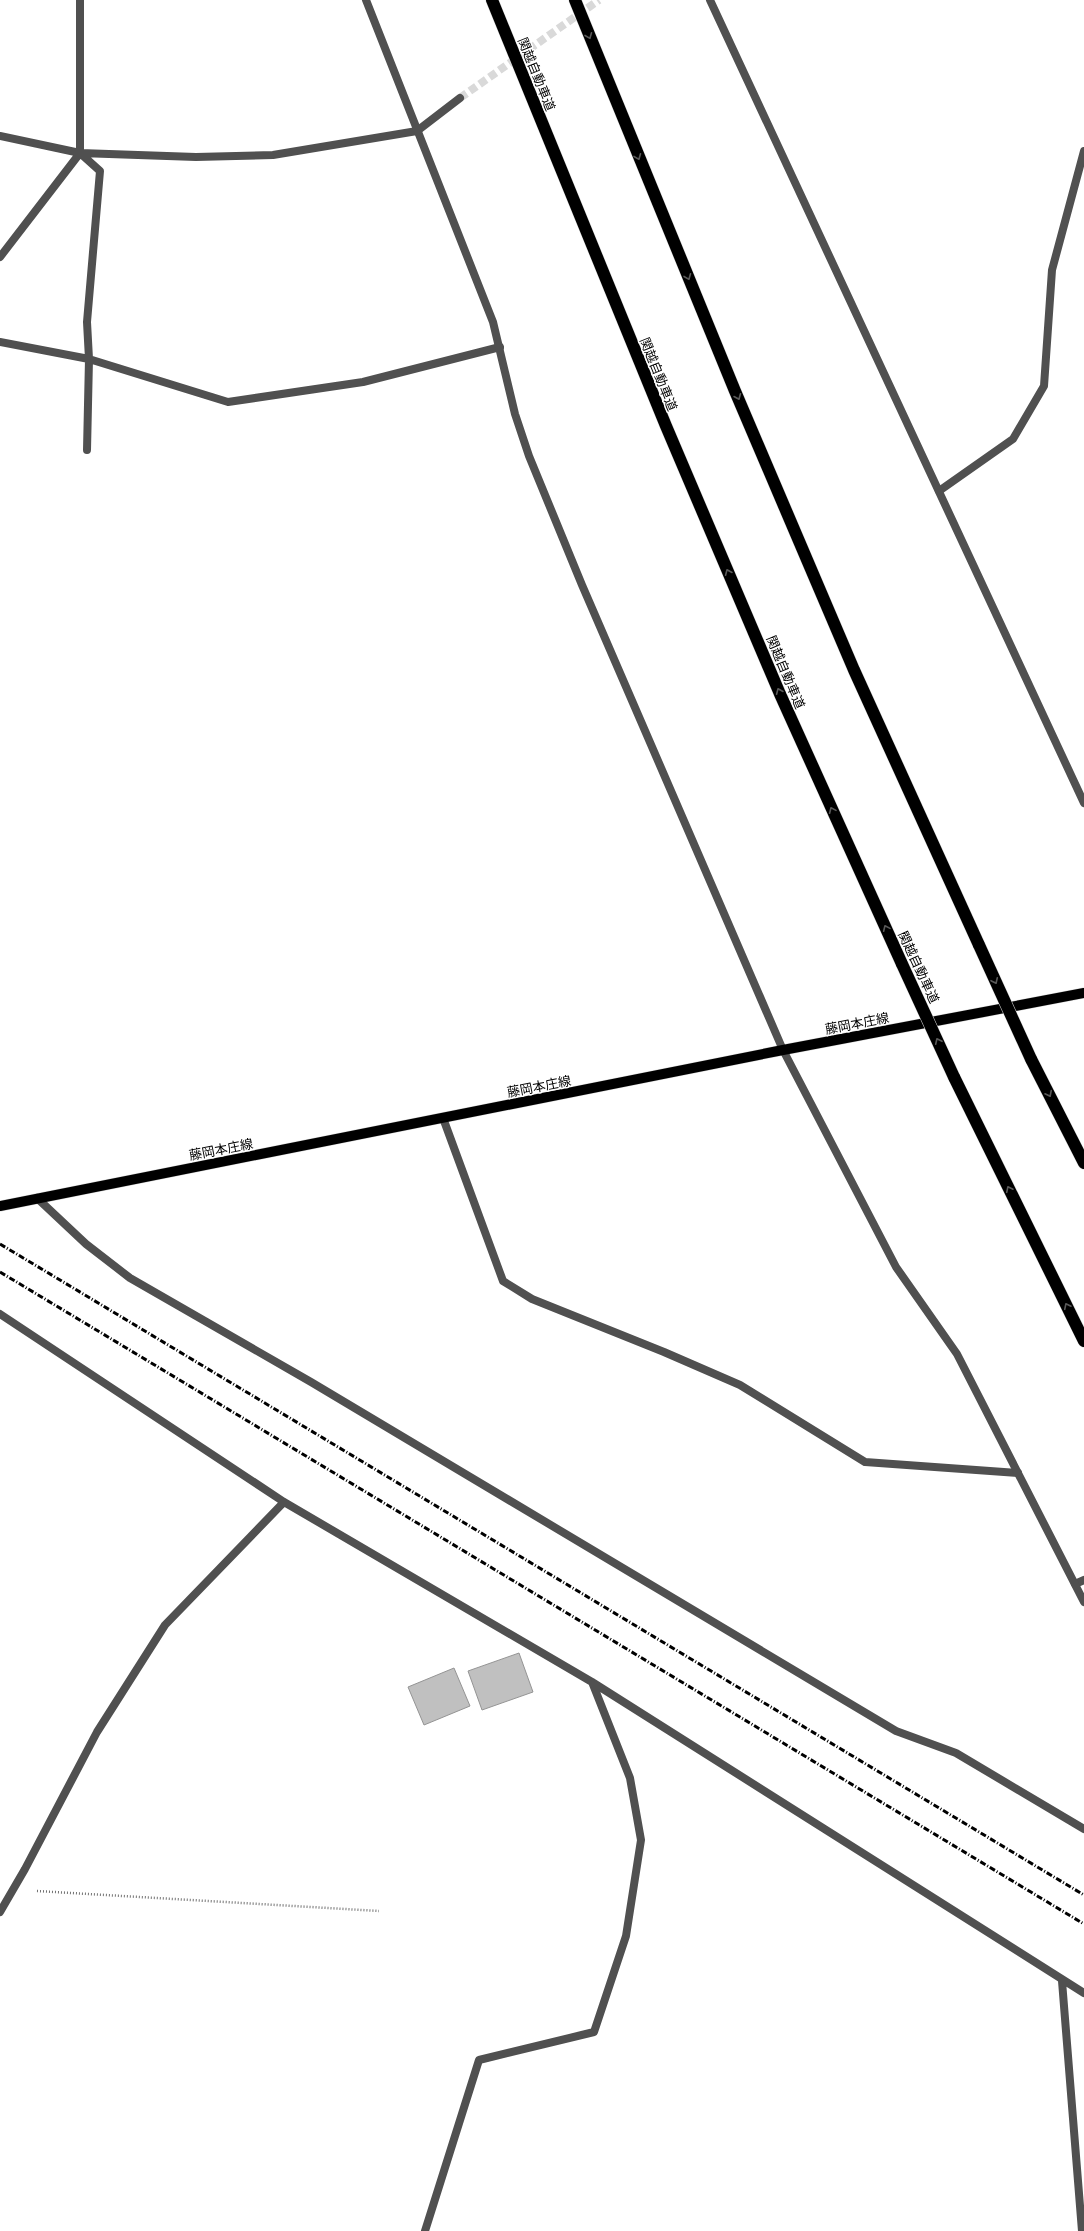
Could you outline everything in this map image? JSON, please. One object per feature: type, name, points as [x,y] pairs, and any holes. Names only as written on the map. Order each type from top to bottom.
[{"type":"highway","name":"関越自動車道","points":[[492,0],[666,426],[774,680],[954,1077],[1084,1341]]},
{"type":"highway","points":[[575,0],[735,391],[841,641],[1031,1059],[1084,1163]]},
{"type":"main road","name":"藤岡本庄線","points":[[3,1204],[783,1050],[1084,993]]},
{"type":"street","points":[[0,257],[80,153],[80,0]]},
{"type":"street","points":[[366,0],[493,322],[515,414],[529,456],[585,592],[783,1050],[896,1267],[957,1354],[1084,1602]]},
{"type":"street","points":[[710,0],[1084,803]]},
{"type":"street","points":[[0,136],[80,153],[196,157],[273,154],[417,131],[460,98]]},
{"type":"street","points":[[939,491],[1013,439],[1044,386],[1052,270],[1084,151]]},
{"type":"street","points":[[80,153],[100,171],[87,322],[89,359],[87,450]]},
{"type":"street","points":[[0,342],[89,359],[228,402],[363,382],[500,347]]},
{"type":"street","points":[[443,1118],[503,1282],[532,1299],[664,1352],[740,1385],[864,1462],[1018,1472]]},
{"type":"street","points":[[37,1198],[86,1244],[130,1278],[318,1386],[896,1731],[956,1753],[1084,1829]]},
{"type":"street","points":[[0,1314],[284,1502],[592,1682],[1062,1981],[1084,1993]]},
{"type":"street","points":[[0,1912],[97,1732],[165,1625],[284,1502]]},
{"type":"street","points":[[1075,1584],[1084,1580]]},
{"type":"street","points":[[425,2231],[480,2060],[594,2032],[626,1936],[641,1840],[630,1778],[592,1682]]},
{"type":"street","points":[[1062,1981],[1082,2231]]},
{"type":"path","points":[[13,1890],[379,1910]]},
{"type":"building","points":[[519,1653],[533,1692],[482,1710],[468,1671]]},
{"type":"building","points":[[454,1668],[470,1706],[424,1725],[408,1687]]},
{"type":"tunnel","points":[[460,98],[599,0]]},
{"type":"railway","points":[[0,1244],[1084,1895]]},
{"type":"railway","points":[[0,1272],[1084,1924]]}]
